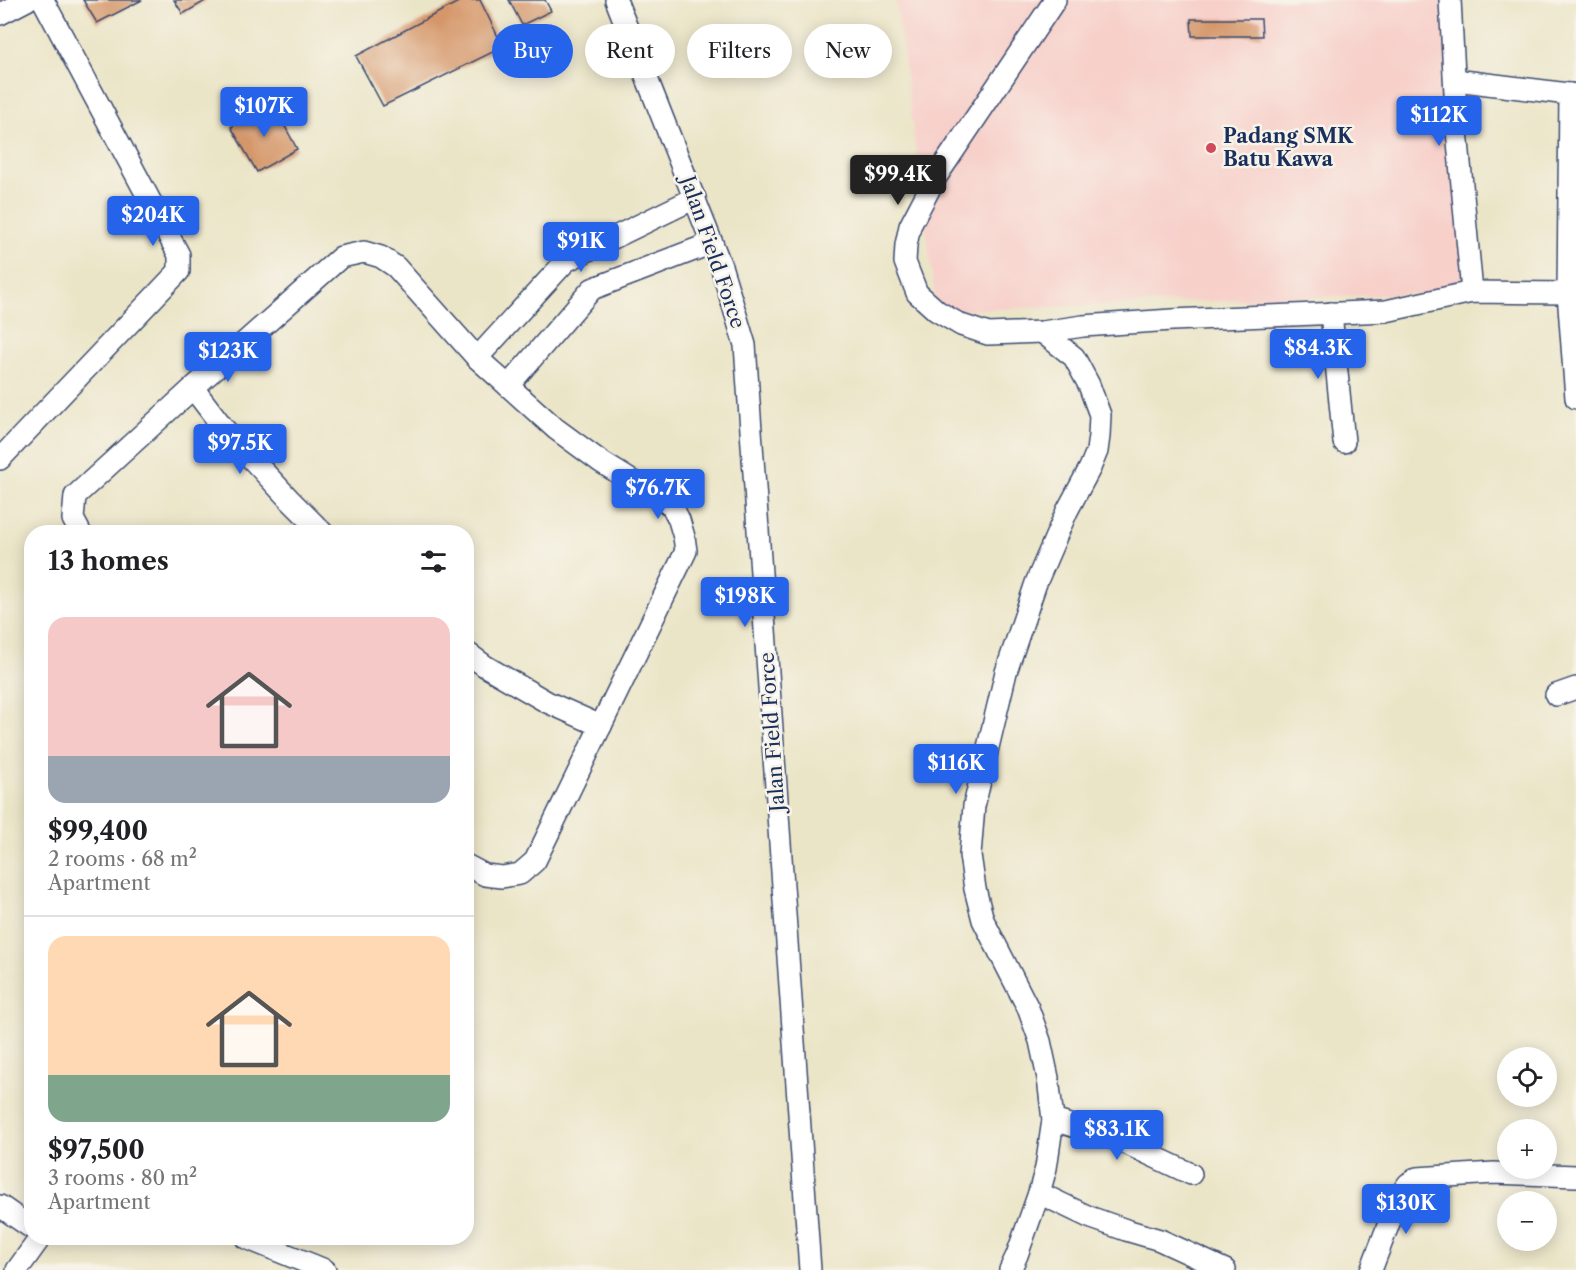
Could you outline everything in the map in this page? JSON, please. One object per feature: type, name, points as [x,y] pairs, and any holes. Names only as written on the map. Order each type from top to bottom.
[{"type":"street","points":[[0,14],[27,0]]},
{"type":"street","points":[[0,459],[179,271],[179,255],[43,0]]},
{"type":"street","name":"Jalan Field Force","points":[[616,0],[721,266],[745,345],[810,1270]]},
{"type":"street","points":[[1055,0],[934,180],[910,226],[905,262],[916,293],[937,311],[961,325],[988,334],[1042,332],[1083,326],[1172,320],[1386,311],[1472,292],[1572,294]]},
{"type":"street","points":[[1450,0],[1457,131],[1472,292]]},
{"type":"street","points":[[1455,80],[1573,94],[1568,146],[1576,398]]},
{"type":"street","points":[[477,358],[566,261],[695,198]]},
{"type":"street","points":[[508,386],[592,289],[712,243]]},
{"type":"street","points":[[76,525],[73,519],[75,496],[341,257],[364,252],[381,257],[396,267],[477,358],[556,429],[601,462],[672,506],[680,520],[686,551],[535,861],[520,874],[502,877],[485,875],[474,869]]},
{"type":"street","points":[[1331,313],[1344,442]]},
{"type":"street","points":[[1010,1270],[1039,1193],[1046,1168],[1053,1120],[1048,1078],[1040,1041],[1028,1008],[983,920],[975,889],[970,855],[974,806],[1006,672],[1036,583],[1067,511],[1090,468],[1100,436],[1100,415],[1089,385],[1074,357],[1042,332]]},
{"type":"street","points":[[193,388],[225,430],[315,525]]},
{"type":"street","points":[[474,658],[547,702],[601,726]]},
{"type":"street","points":[[1556,695],[1576,688]]},
{"type":"street","points":[[1053,1120],[1119,1140],[1191,1174]]},
{"type":"street","points":[[1371,1270],[1400,1197],[1408,1184],[1417,1178],[1494,1173],[1576,1176]]},
{"type":"street","points":[[1039,1193],[1089,1217],[1160,1240],[1225,1270]]},
{"type":"street","points":[[0,1206],[24,1222]]},
{"type":"street","points":[[17,1270],[35,1245]]},
{"type":"street","points":[[263,1245],[325,1270]]},
{"type":"shaded area","points":[[896,0],[1443,0],[1472,292],[937,311]]},
{"type":"building","points":[[83,0],[142,0],[97,23]]},
{"type":"building","points":[[174,0],[207,0],[183,14]]},
{"type":"building","points":[[462,0],[480,0],[492,25],[492,52],[383,106],[356,56]]},
{"type":"building","points":[[509,0],[545,0],[551,11],[521,24]]},
{"type":"building","points":[[1191,19],[1261,19],[1262,36],[1192,36]]},
{"type":"building","points":[[273,104],[297,149],[257,172],[231,127]]},
{"type":"place","name":"Padang SMK Batu Kawa","points":[[1211,148]]}]
